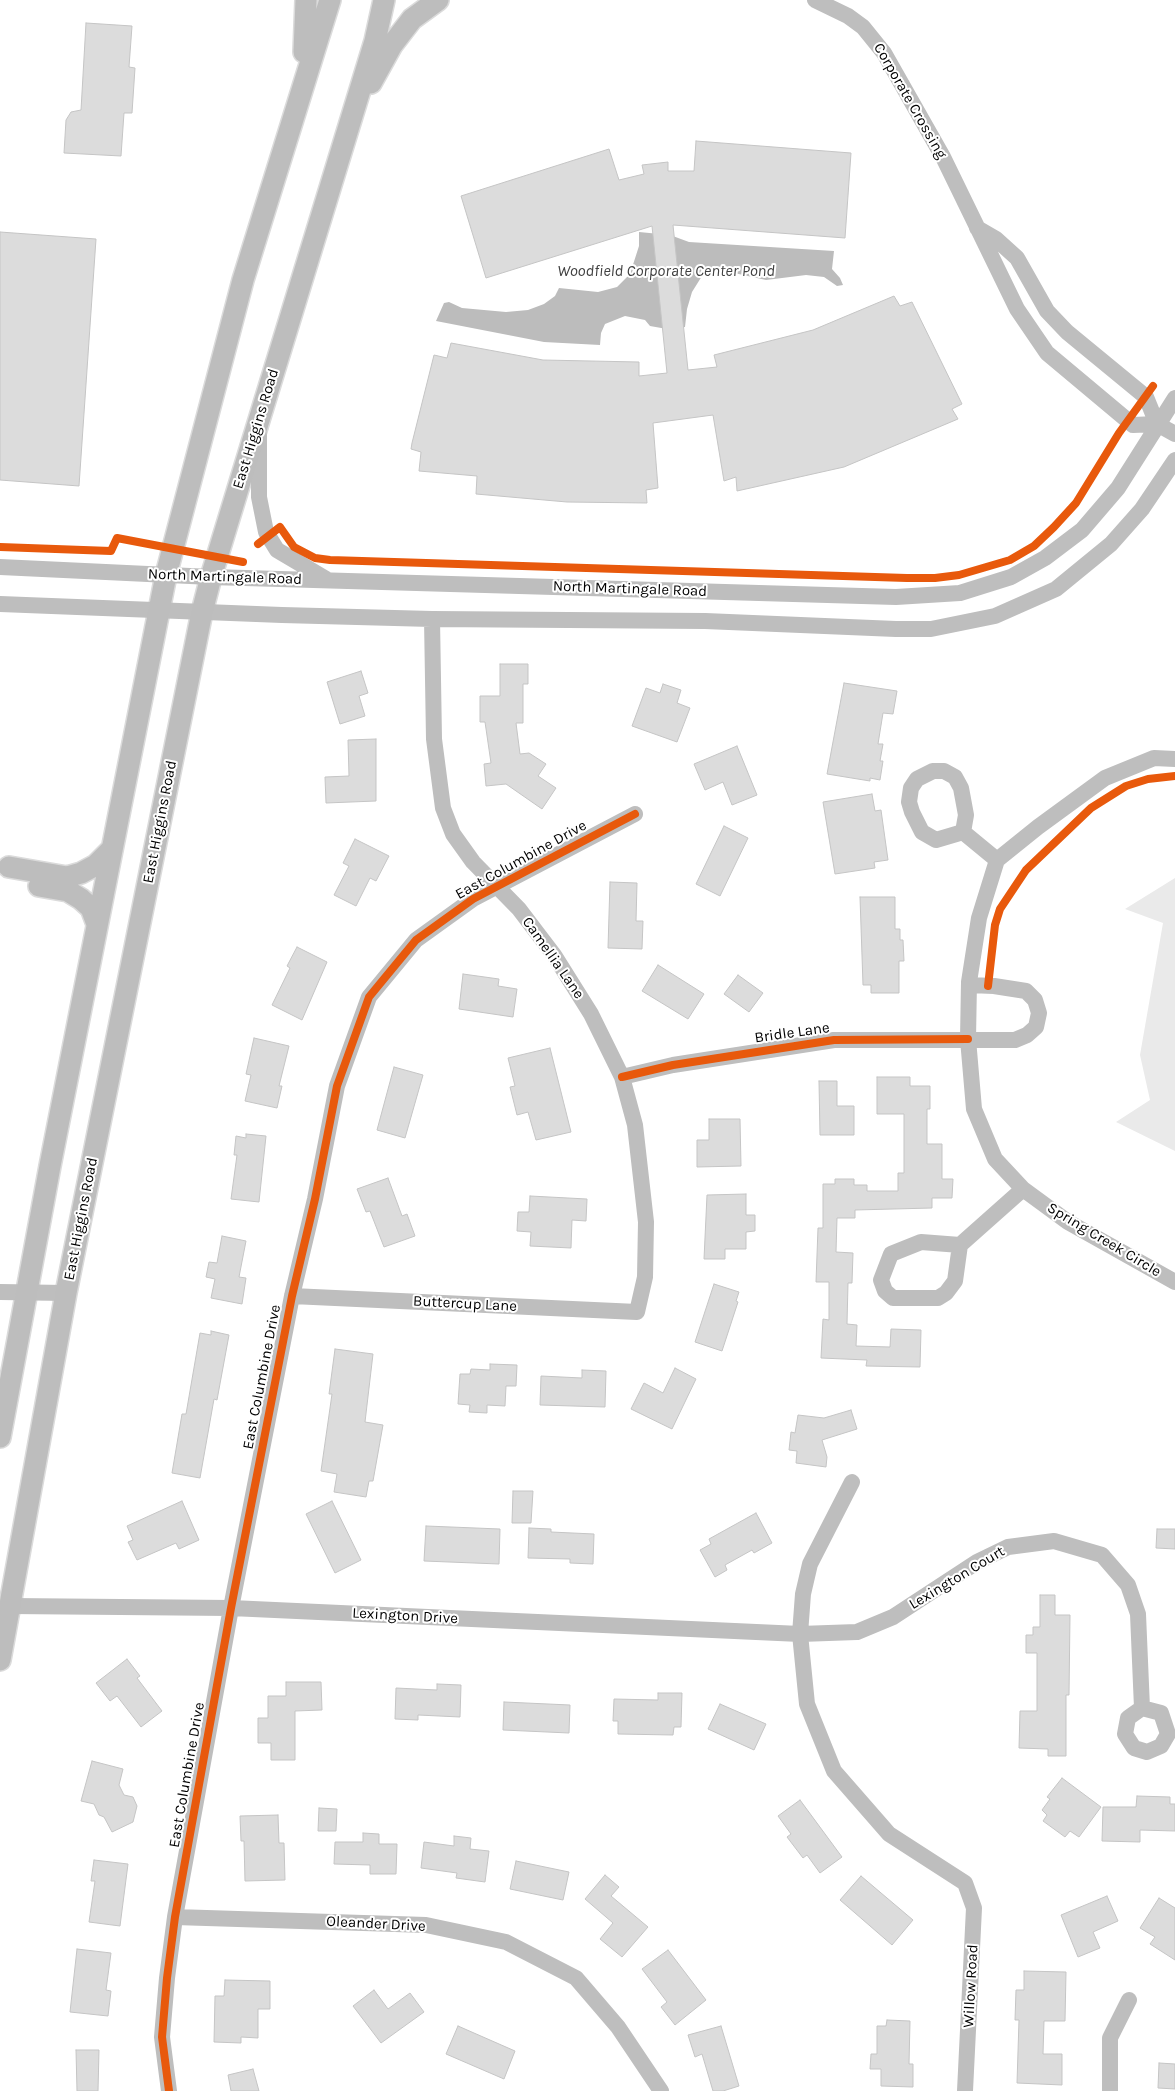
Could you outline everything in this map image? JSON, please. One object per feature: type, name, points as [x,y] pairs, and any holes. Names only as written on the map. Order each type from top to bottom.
[{"type":"main road","points":[[300,96],[307,29],[306,0]]},
{"type":"main road","points":[[0,1437],[111,850],[166,575],[243,280],[330,0]]},
{"type":"main road","name":"East Higgins Road","points":[[0,1660],[66,1294],[202,612],[259,418],[352,118],[384,0]]},
{"type":"main road","points":[[352,118],[392,45],[412,19],[438,0]]},
{"type":"main road","points":[[97,924],[93,912],[85,902],[68,891],[8,873],[67,876],[80,873],[96,865],[111,850]]},
{"type":"street","name":"Corporate Crossing","points":[[815,0],[856,22],[872,37],[884,53],[943,157],[1017,309],[1047,353],[1133,425],[1157,424]]},
{"type":"street","points":[[978,228],[996,239],[1018,258],[1048,311],[1060,325],[1097,359],[1146,397],[1157,424],[1175,434]]},
{"type":"street","name":"North Martingale Road","points":[[0,567],[211,577],[896,597],[960,593],[1011,577],[1045,558],[1082,530],[1118,488],[1175,398]]},
{"type":"street","points":[[259,418],[259,497],[266,532],[277,550],[328,580]]},
{"type":"street","name":"North Martingale Road","points":[[0,604],[432,619],[705,621],[931,629],[970,623],[1022,606],[1056,589],[1082,570],[1111,544],[1142,509],[1175,460]]},
{"type":"street","name":"Camellia Lane","points":[[432,619],[434,740],[443,808],[453,834],[473,862],[518,909],[554,955],[591,1014],[622,1077],[635,1125],[646,1222],[645,1277],[637,1312]]},
{"type":"street","points":[[963,832],[997,860],[1105,778],[1154,758],[1175,759]]},
{"type":"street","name":"East Columbine Drive","points":[[169,2091],[162,2037],[167,1978],[175,1917],[231,1608],[292,1296],[315,1199],[337,1086],[369,997],[416,940],[473,899],[635,814]]},
{"type":"street","name":"Spring Creek Circle","points":[[997,860],[979,918],[969,985],[968,1039],[974,1109],[995,1159],[1023,1189],[1068,1222],[1175,1282]]},
{"type":"street","name":"Bridle Lane","points":[[622,1077],[673,1065],[834,1040],[1015,1040],[1027,1035],[1036,1027],[1039,1014],[1036,1000],[1026,991],[994,986],[969,985]]},
{"type":"street","points":[[960,1245],[921,1242],[891,1254],[881,1280],[885,1291],[893,1298],[938,1298],[946,1293],[955,1281],[960,1245],[1023,1189]]},
{"type":"street","points":[[0,1292],[66,1294]]},
{"type":"street","name":"Buttercup Lane","points":[[292,1296],[637,1312]]},
{"type":"street","points":[[800,1634],[802,1594],[810,1564],[852,1482]]},
{"type":"street","name":"Lexington Court","points":[[800,1634],[857,1632],[893,1617],[977,1562],[1008,1547],[1054,1541],[1102,1555],[1128,1585],[1138,1614],[1142,1708]]},
{"type":"street","name":"Lexington Drive","points":[[10,1606],[231,1608],[800,1634]]},
{"type":"street","name":"Willow Road","points":[[800,1634],[807,1704],[834,1771],[889,1834],[965,1883],[974,1908],[965,2091]]},
{"type":"street","name":"Oleander Drive","points":[[175,1917],[426,1925],[506,1942],[576,1978],[618,2027],[661,2091]]},
{"type":"street","points":[[1110,2091],[1110,2038],[1129,2000]]},
{"type":"shaded area","points":[[1175,878],[1175,1151],[1116,1122],[1150,1100],[1140,1055],[1163,923],[1125,909]]},
{"type":"water","name":"Woodfield Corporate Center Pond","points":[[639,232],[670,235],[689,242],[834,251],[832,269],[843,285],[837,286],[824,277],[806,275],[766,280],[716,269],[702,276],[692,292],[687,309],[685,327],[667,329],[650,326],[645,320],[625,316],[605,324],[601,333],[600,345],[544,342],[436,321],[444,303],[449,302],[462,308],[506,312],[528,310],[544,304],[555,296],[559,288],[598,292],[617,287],[630,274],[639,246]]},
{"type":"building","points":[[86,23],[132,26],[129,67],[135,68],[132,113],[124,113],[121,156],[64,153],[66,120],[71,112],[81,110]]},
{"type":"building","points":[[696,141],[851,153],[845,238],[673,225],[688,370],[717,367],[714,355],[813,330],[894,296],[900,306],[912,302],[962,404],[952,409],[958,419],[844,467],[737,491],[736,477],[724,481],[713,415],[653,423],[658,488],[646,490],[647,503],[567,502],[476,494],[477,476],[419,471],[421,452],[411,449],[434,355],[447,358],[451,343],[543,360],[639,362],[639,376],[667,373],[652,226],[486,278],[461,196],[609,149],[619,180],[644,174],[642,165],[668,162],[668,171],[694,171]]},
{"type":"building","points":[[0,232],[96,239],[79,486],[0,480]]},
{"type":"building","points":[[500,664],[528,664],[528,684],[523,684],[523,723],[516,723],[520,754],[529,753],[546,764],[538,776],[556,788],[542,809],[506,784],[486,786],[484,764],[491,763],[485,722],[480,722],[480,696],[500,696]]},
{"type":"building","points":[[361,671],[368,693],[359,696],[365,716],[340,724],[327,682]]},
{"type":"building","points":[[844,683],[897,691],[893,714],[883,713],[878,744],[883,744],[880,761],[883,761],[880,780],[870,778],[870,781],[827,774]]},
{"type":"building","points":[[663,684],[681,690],[677,703],[690,708],[677,742],[632,726],[646,688],[660,693]]},
{"type":"building","points":[[376,739],[376,801],[326,803],[325,777],[349,776],[348,740]]},
{"type":"building","points":[[737,746],[757,795],[732,805],[723,782],[705,790],[694,764]]},
{"type":"building","points":[[872,794],[875,811],[881,810],[888,860],[874,862],[875,868],[835,874],[823,802]]},
{"type":"building","points":[[724,826],[748,838],[720,896],[696,884]]},
{"type":"building","points":[[355,839],[389,856],[376,881],[370,878],[356,906],[334,895],[349,866],[343,863]]},
{"type":"building","points":[[610,882],[637,883],[636,921],[643,921],[642,949],[608,948]]},
{"type":"building","points":[[860,897],[895,897],[895,929],[900,929],[900,940],[903,940],[904,961],[899,961],[899,993],[871,993],[871,985],[863,985]]},
{"type":"building","points":[[297,947],[327,962],[302,1020],[272,1005],[290,968],[287,966]]},
{"type":"building","points":[[658,965],[704,994],[688,1019],[642,991]]},
{"type":"building","points":[[463,974],[499,979],[498,986],[517,989],[513,1017],[459,1009]]},
{"type":"building","points":[[738,975],[763,993],[749,1012],[724,994]]},
{"type":"building","points":[[254,1038],[289,1046],[279,1086],[282,1086],[277,1108],[245,1101],[251,1075],[246,1074]]},
{"type":"building","points":[[550,1048],[571,1132],[536,1140],[528,1112],[517,1115],[510,1087],[515,1086],[508,1058]]},
{"type":"building","points":[[394,1067],[423,1075],[405,1138],[377,1130]]},
{"type":"building","points":[[877,1077],[910,1077],[910,1086],[930,1086],[930,1109],[927,1109],[927,1144],[942,1144],[942,1179],[953,1179],[952,1198],[932,1198],[932,1208],[855,1210],[855,1218],[837,1218],[836,1252],[853,1253],[852,1283],[848,1283],[847,1324],[857,1325],[856,1346],[890,1347],[891,1329],[921,1330],[920,1367],[866,1366],[867,1360],[821,1358],[823,1319],[829,1320],[829,1282],[816,1282],[818,1228],[823,1228],[823,1184],[835,1184],[835,1179],[854,1179],[854,1185],[867,1185],[867,1191],[898,1191],[898,1173],[904,1173],[904,1114],[877,1114]]},
{"type":"building","points":[[819,1081],[837,1081],[837,1106],[854,1106],[854,1135],[820,1135]]},
{"type":"building","points":[[709,1119],[740,1119],[741,1166],[697,1167],[697,1140],[709,1140]]},
{"type":"building","points":[[246,1134],[266,1136],[259,1202],[231,1199],[237,1155],[234,1155],[236,1136],[246,1138]]},
{"type":"building","points":[[388,1178],[402,1216],[407,1214],[415,1236],[384,1247],[370,1211],[366,1212],[357,1189]]},
{"type":"building","points":[[746,1194],[746,1215],[755,1215],[755,1231],[746,1232],[746,1249],[725,1249],[725,1259],[704,1259],[707,1195]]},
{"type":"building","points":[[530,1196],[587,1199],[586,1221],[572,1220],[571,1248],[530,1246],[531,1232],[517,1231],[518,1212],[529,1212]]},
{"type":"building","points":[[222,1236],[246,1241],[239,1277],[246,1278],[242,1304],[211,1298],[215,1279],[206,1277],[209,1262],[217,1263]]},
{"type":"building","points":[[714,1284],[739,1292],[736,1301],[738,1302],[722,1351],[695,1342]]},
{"type":"building","points":[[211,1331],[229,1335],[217,1400],[214,1399],[200,1478],[172,1473],[182,1414],[186,1414],[200,1333],[211,1335]]},
{"type":"building","points":[[335,1349],[373,1354],[365,1422],[383,1425],[373,1481],[369,1481],[366,1497],[334,1492],[337,1474],[321,1471],[332,1394],[329,1394]]},
{"type":"building","points":[[490,1364],[517,1365],[516,1386],[506,1386],[505,1406],[487,1405],[487,1413],[469,1412],[470,1405],[458,1404],[460,1374],[470,1374],[471,1369],[490,1370]]},
{"type":"building","points":[[675,1368],[696,1379],[672,1429],[631,1409],[644,1383],[663,1393]]},
{"type":"building","points":[[582,1370],[606,1371],[605,1407],[540,1405],[541,1376],[582,1378]]},
{"type":"building","points":[[851,1410],[857,1429],[822,1440],[827,1457],[826,1467],[796,1463],[797,1451],[789,1450],[791,1432],[795,1433],[798,1415],[824,1418]]},
{"type":"building","points":[[513,1491],[533,1491],[531,1523],[512,1523]]},
{"type":"building","points":[[182,1501],[199,1540],[179,1549],[176,1543],[137,1560],[128,1542],[133,1540],[127,1526]]},
{"type":"building","points":[[332,1501],[361,1560],[335,1573],[306,1514]]},
{"type":"building","points":[[756,1513],[772,1543],[754,1553],[752,1550],[725,1565],[727,1570],[715,1577],[700,1550],[711,1544],[709,1539]]},
{"type":"building","points":[[426,1526],[500,1529],[499,1564],[424,1561]]},
{"type":"building","points":[[529,1528],[551,1529],[551,1532],[594,1534],[593,1564],[570,1563],[570,1559],[528,1558]]},
{"type":"building","points":[[1157,1529],[1175,1529],[1175,1549],[1156,1548]]},
{"type":"building","points":[[1040,1595],[1055,1595],[1055,1615],[1070,1615],[1069,1695],[1066,1695],[1066,1756],[1048,1756],[1048,1749],[1019,1748],[1020,1711],[1037,1711],[1037,1653],[1026,1653],[1026,1635],[1033,1635],[1033,1627],[1040,1627]]},
{"type":"building","points":[[127,1659],[140,1676],[137,1678],[162,1711],[141,1727],[117,1696],[110,1701],[96,1683]]},
{"type":"building","points":[[286,1682],[321,1682],[322,1710],[295,1711],[295,1760],[271,1760],[271,1743],[258,1743],[258,1718],[268,1718],[268,1696],[286,1696]]},
{"type":"building","points":[[437,1684],[461,1685],[460,1717],[418,1715],[418,1720],[395,1719],[396,1688],[437,1690]]},
{"type":"building","points":[[658,1693],[682,1693],[681,1727],[674,1727],[673,1735],[618,1734],[618,1721],[613,1721],[614,1699],[658,1700]]},
{"type":"building","points":[[504,1702],[570,1705],[569,1733],[503,1730]]},
{"type":"building","points":[[720,1704],[766,1724],[754,1750],[708,1729]]},
{"type":"building","points":[[92,1761],[123,1769],[119,1785],[124,1795],[133,1797],[137,1806],[133,1822],[112,1832],[104,1817],[99,1815],[94,1804],[81,1801]]},
{"type":"building","points":[[1062,1778],[1101,1807],[1079,1837],[1070,1831],[1065,1837],[1043,1821],[1047,1815],[1042,1810],[1050,1799],[1047,1797]]},
{"type":"building","points":[[1137,1796],[1170,1797],[1170,1804],[1175,1804],[1175,1831],[1140,1830],[1140,1842],[1102,1841],[1103,1807],[1136,1807]]},
{"type":"building","points":[[800,1800],[842,1857],[820,1873],[807,1855],[803,1858],[787,1837],[791,1834],[778,1816]]},
{"type":"building","points":[[319,1808],[337,1809],[336,1831],[318,1831]]},
{"type":"building","points":[[278,1815],[279,1843],[284,1843],[285,1880],[245,1881],[244,1841],[241,1841],[240,1816]]},
{"type":"building","points":[[363,1833],[379,1834],[379,1844],[397,1844],[396,1874],[370,1874],[370,1865],[334,1864],[335,1842],[363,1842]]},
{"type":"building","points":[[454,1836],[471,1838],[470,1849],[489,1851],[485,1882],[456,1878],[457,1873],[421,1868],[424,1842],[454,1846]]},
{"type":"building","points":[[94,1860],[128,1864],[120,1926],[89,1922],[95,1881],[91,1881]]},
{"type":"building","points":[[516,1861],[569,1872],[563,1900],[510,1889]]},
{"type":"building","points":[[605,1875],[619,1887],[611,1896],[648,1927],[622,1957],[600,1939],[613,1923],[585,1899]]},
{"type":"building","points":[[861,1876],[913,1920],[892,1945],[840,1900]]},
{"type":"building","points":[[1107,1896],[1118,1921],[1093,1932],[1100,1948],[1078,1957],[1061,1915]]},
{"type":"building","points":[[1159,1898],[1175,1908],[1175,1960],[1150,1944],[1155,1937],[1140,1928]]},
{"type":"building","points":[[77,1949],[111,1953],[106,1990],[111,1991],[108,2016],[70,2012]]},
{"type":"building","points":[[668,1950],[706,2000],[675,2025],[661,2007],[667,2002],[642,1969]]},
{"type":"building","points":[[1024,1971],[1066,1972],[1065,2021],[1044,2021],[1043,2054],[1062,2054],[1062,2085],[1017,2083],[1019,2020],[1015,2020],[1016,1990],[1024,1990]]},
{"type":"building","points":[[225,1980],[270,1981],[270,2009],[258,2009],[258,2038],[241,2037],[241,2043],[214,2042],[215,1996],[224,1996]]},
{"type":"building","points":[[374,1990],[388,2009],[410,1993],[424,2012],[381,2043],[353,2006]]},
{"type":"building","points":[[887,2020],[910,2021],[909,2064],[913,2064],[913,2087],[881,2086],[881,2069],[870,2069],[871,2054],[877,2054],[877,2026],[886,2026]]},
{"type":"building","points":[[458,2026],[515,2051],[504,2079],[446,2054]]},
{"type":"building","points":[[721,2026],[739,2086],[723,2091],[713,2091],[702,2054],[695,2057],[688,2035]]},
{"type":"building","points":[[76,2050],[99,2050],[98,2091],[77,2091]]},
{"type":"building","points":[[1159,2063],[1175,2064],[1175,2089],[1158,2088]]},
{"type":"building","points":[[253,2069],[259,2091],[231,2091],[228,2075]]},
{"type":"cycle path","points":[[258,544],[280,527],[294,547],[315,558],[330,560],[907,578],[935,578],[959,575],[1010,560],[1034,546],[1054,527],[1076,503],[1119,433],[1153,386]]},
{"type":"cycle path","points":[[0,547],[111,551],[117,538],[243,562]]},
{"type":"cycle path","points":[[988,986],[995,925],[1000,909],[1026,870],[1091,808],[1126,786],[1148,779],[1175,776]]},
{"type":"cycle path","points":[[169,2091],[162,2037],[167,1978],[175,1917],[231,1608],[292,1296],[315,1199],[337,1086],[369,997],[416,940],[473,899],[635,814]]},
{"type":"cycle path","points":[[622,1077],[673,1065],[834,1040],[968,1039]]}]
